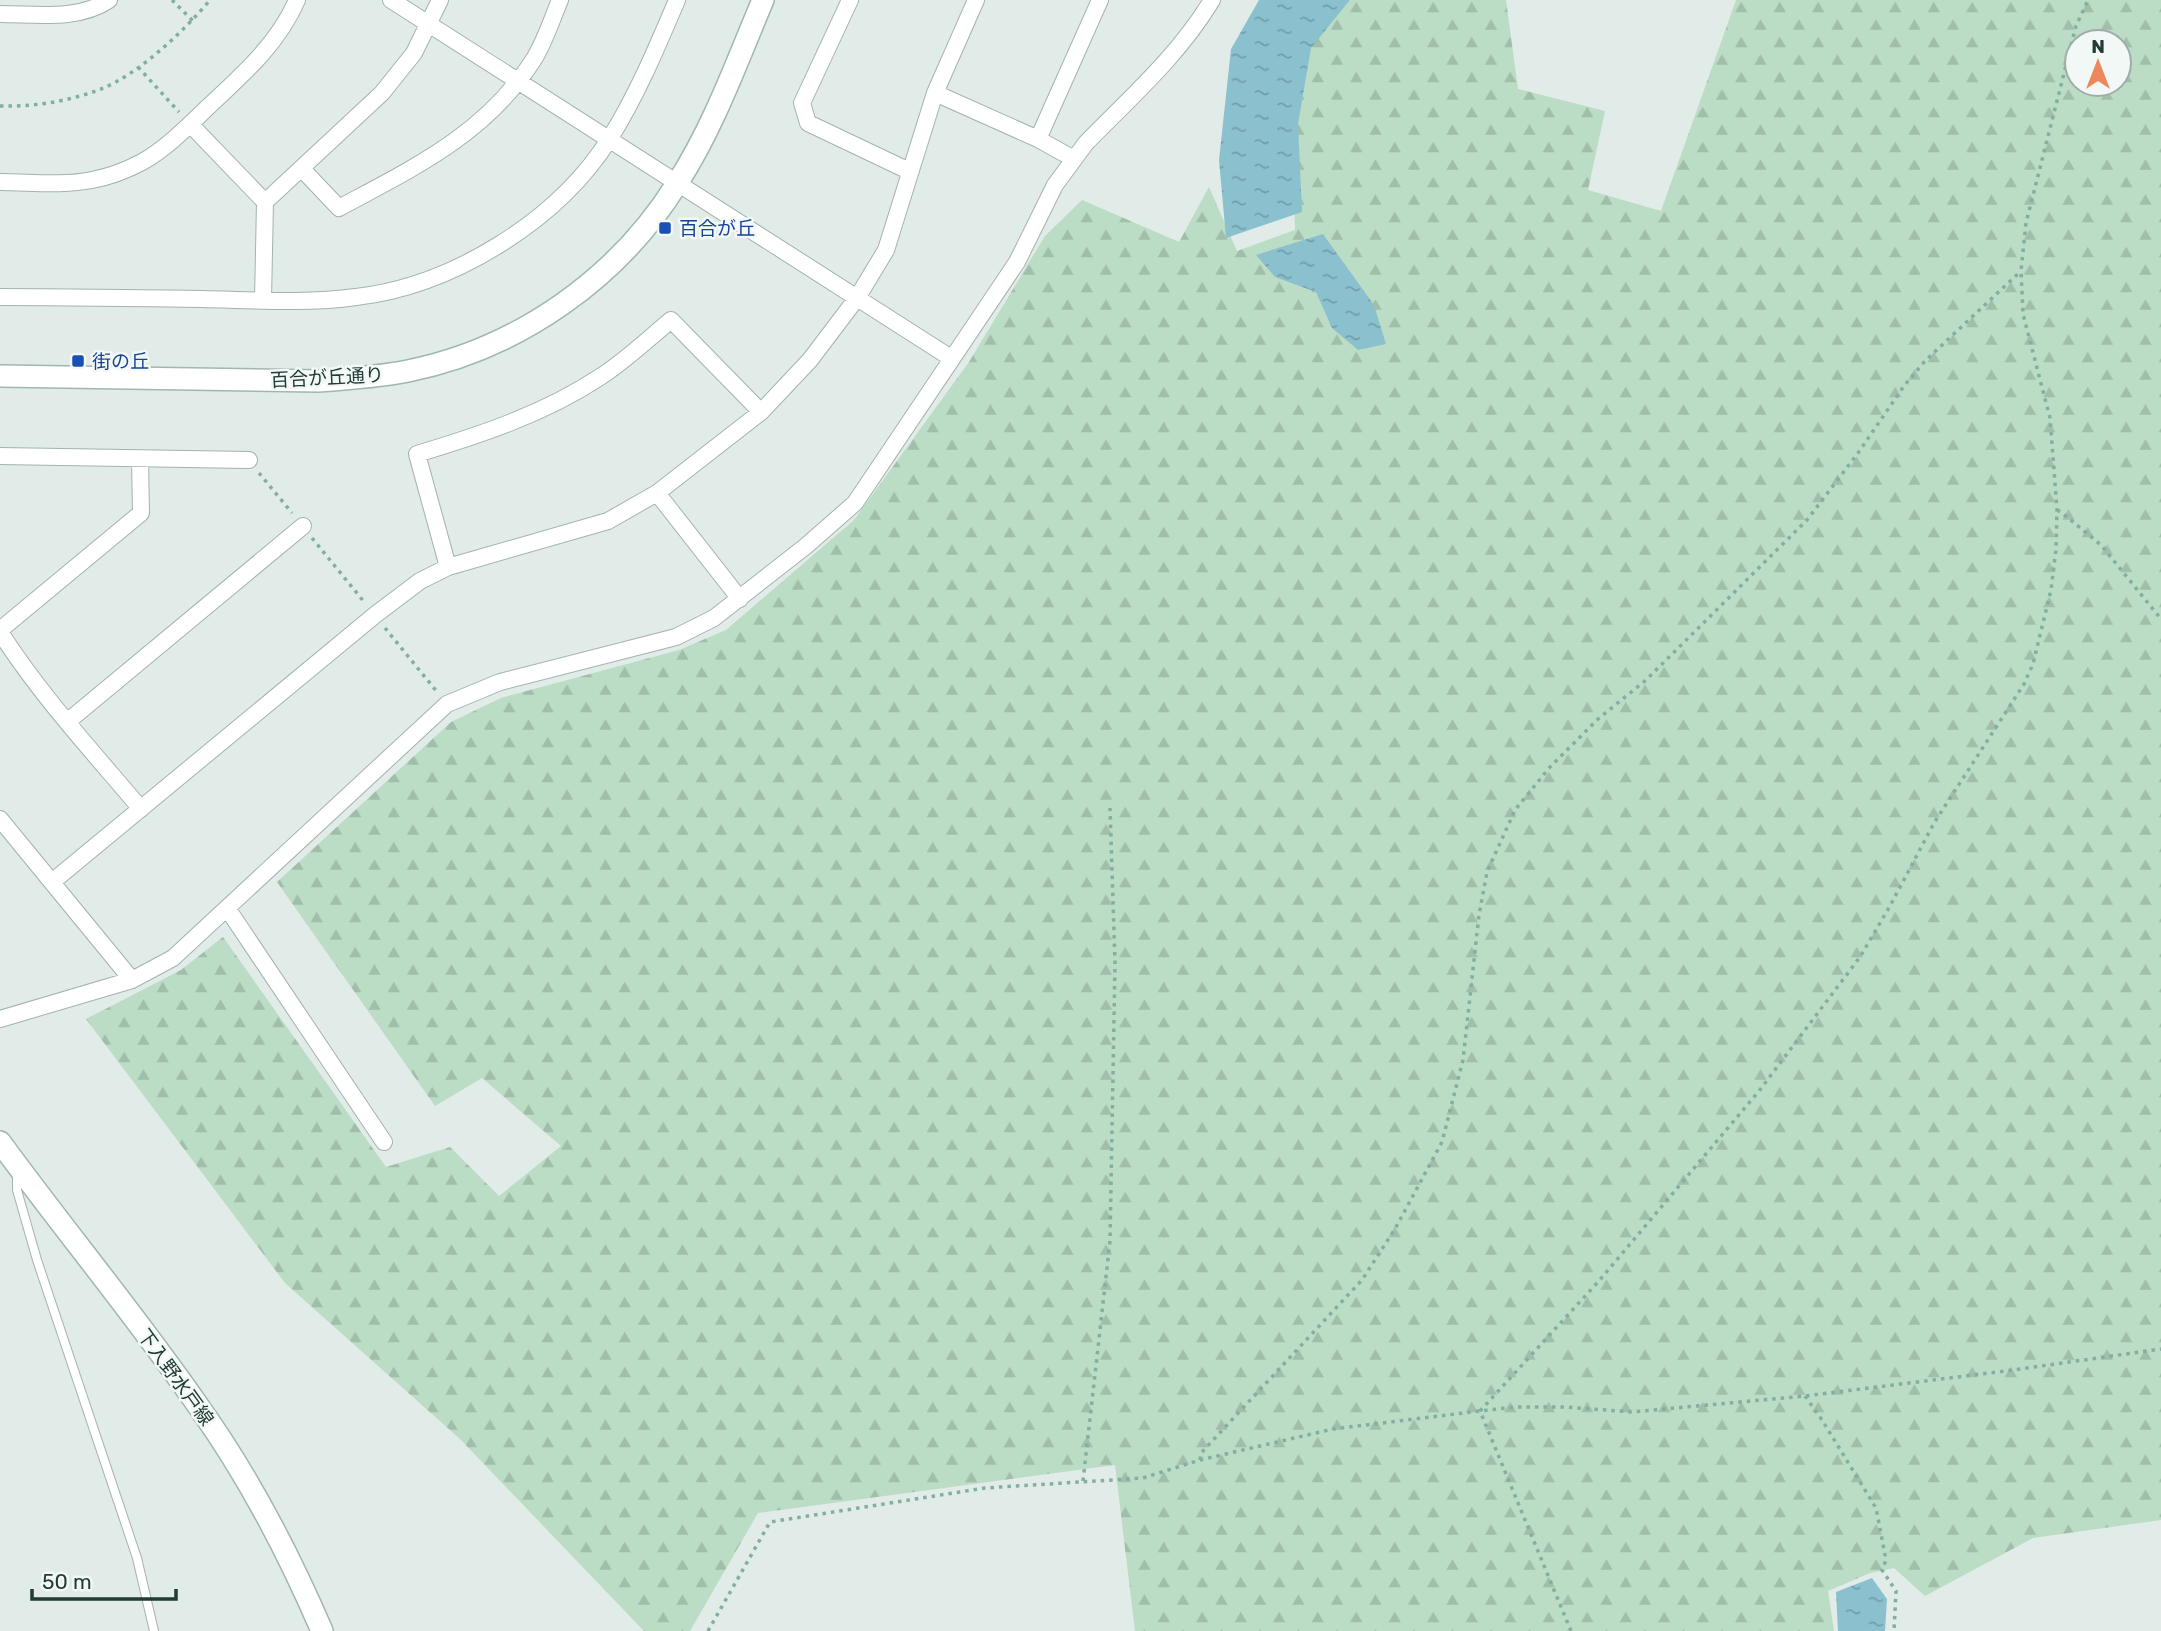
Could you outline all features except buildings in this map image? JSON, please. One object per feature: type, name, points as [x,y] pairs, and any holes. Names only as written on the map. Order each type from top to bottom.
[{"type":"street","points":[[0,14],[54,7],[79,13],[109,0]]},
{"type":"street","points":[[0,182],[65,183],[91,180],[142,162],[190,124],[260,58],[279,34],[298,0]]},
{"type":"street","points":[[391,0],[951,358]]},
{"type":"street","points":[[265,202],[382,93],[414,53],[440,0]]},
{"type":"street","points":[[302,169],[339,208],[437,155],[484,118],[518,81],[535,57],[560,0]]},
{"type":"street","points":[[0,297],[263,300],[357,298],[397,290],[466,264],[504,243],[570,188],[609,140],[646,72],[677,0]]},
{"type":"street","name":"百合が丘通り","points":[[0,376],[318,381],[369,378],[446,362],[480,350],[515,333],[572,298],[626,249],[653,218],[677,184],[709,123],[764,0]]},
{"type":"street","points":[[850,0],[803,103],[808,123],[909,171]]},
{"type":"street","points":[[52,882],[375,615],[420,582],[448,567],[608,521],[657,493],[761,412],[810,360],[857,298],[886,250],[935,93],[976,0]]},
{"type":"street","points":[[1038,139],[1100,0]]},
{"type":"street","points":[[0,1019],[132,980],[173,958],[447,704],[500,682],[676,637],[714,618],[806,546],[855,503],[1017,262],[1055,185],[1074,159],[1086,143],[1174,54],[1212,0]]},
{"type":"street","points":[[935,93],[1038,139],[1074,159]]},
{"type":"street","points":[[190,124],[265,202],[263,300]]},
{"type":"street","points":[[448,567],[417,454],[473,437],[530,415],[600,377],[671,320],[761,412]]},
{"type":"street","points":[[0,456],[249,460]]},
{"type":"street","points":[[139,460],[141,513],[0,631],[67,722],[141,809]]},
{"type":"street","points":[[657,493],[740,599]]},
{"type":"street","points":[[67,722],[303,526]]},
{"type":"street","points":[[0,819],[132,980]]},
{"type":"street","points":[[227,908],[384,1142]]},
{"type":"street","name":"下入野水戸線","points":[[0,1142],[215,1430],[280,1539],[322,1631]]},
{"type":"lane","points":[[17,1165],[17,1190],[26,1222],[137,1558],[154,1631]]},
{"type":"path","points":[[172,0],[193,21]]},
{"type":"path","points":[[0,106],[25,107],[103,88],[138,67],[193,21],[211,0]]},
{"type":"path","points":[[1480,1411],[1598,1282],[1759,1091],[1860,957],[1934,823],[2029,674],[2051,590],[2057,510],[2050,418],[2023,314],[2021,271],[2026,223],[2076,26],[2088,0]]},
{"type":"path","points":[[138,67],[190,124]]},
{"type":"path","points":[[1200,1460],[1201,1453],[1362,1280],[1400,1220],[1442,1142],[1463,1059],[1479,915],[1487,872],[1515,810],[1559,757],[1675,652],[1807,520],[1918,369],[2021,271]]},
{"type":"path","points":[[249,460],[447,704]]},
{"type":"path","points":[[2057,510],[2101,545],[2161,619]]},
{"type":"path","points":[[1083,1481],[1110,1241],[1115,963],[1110,808]]},
{"type":"path","points":[[708,1631],[770,1522],[985,1488],[1143,1478],[1200,1460],[1333,1429],[1515,1407],[1565,1407],[1632,1412],[1805,1396],[2161,1349]]},
{"type":"path","points":[[1805,1396],[1875,1508],[1886,1560],[1882,1570],[1896,1591],[1894,1631]]},
{"type":"path","points":[[1480,1411],[1571,1631]]},
{"type":"green space","points":[[1351,0],[1506,0],[1518,89],[1605,111],[1588,190],[1661,211],[1736,0],[2161,0],[2161,1520],[2033,1538],[1925,1596],[1894,1568],[1870,1573],[1828,1591],[1834,1631],[1135,1631],[1115,1465],[758,1513],[690,1631],[644,1631],[460,1439],[285,1283],[86,1019],[181,970],[223,937],[386,1167],[450,1147],[499,1196],[561,1146],[482,1078],[435,1106],[277,882],[451,722],[501,698],[679,650],[726,630],[854,520],[969,362],[1045,236],[1082,200],[1179,242],[1209,187],[1237,251],[1295,230],[1290,67],[1333,10]]},
{"type":"water","points":[[1259,0],[1350,0],[1311,48],[1298,124],[1302,212],[1226,238],[1219,160],[1231,49]]},
{"type":"water","points":[[1323,234],[1374,305],[1386,344],[1358,350],[1332,328],[1316,292],[1275,277],[1256,255]]},
{"type":"water","points":[[1872,1578],[1887,1599],[1885,1631],[1838,1631],[1836,1592]]},
{"type":"place","name":"百合が丘","points":[[665,228]]},
{"type":"place","name":"街の丘","points":[[78,361]]}]
